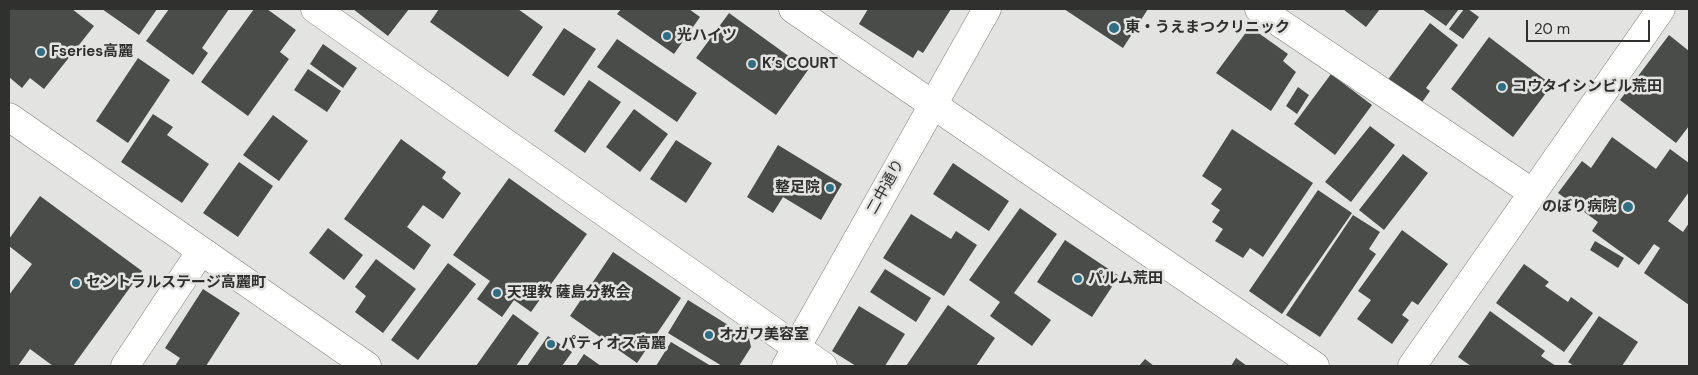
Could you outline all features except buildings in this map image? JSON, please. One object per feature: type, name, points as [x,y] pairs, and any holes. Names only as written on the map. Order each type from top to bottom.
[{"type":"street","points":[[315,9],[791,357],[823,366]]},
{"type":"street","points":[[793,9],[1315,366]]},
{"type":"street","name":"二中通り","points":[[791,357],[987,9]]},
{"type":"street","points":[[1259,9],[1533,193]]},
{"type":"street","points":[[1412,366],[1661,9]]},
{"type":"street","points":[[9,117],[367,366]]},
{"type":"street","points":[[125,366],[201,251]]},
{"type":"place","name":"東・うえまつクリニック","points":[[1114,28]]},
{"type":"place","name":"光ハイツ","points":[[667,36]]},
{"type":"place","name":"Fseries高麗","points":[[41,52]]},
{"type":"place","name":"K’s COURT","points":[[752,64]]},
{"type":"place","name":"コウタイシンビル荒田","points":[[1502,87]]},
{"type":"place","name":"整足院","points":[[830,188]]},
{"type":"place","name":"のぼり病院","points":[[1628,207]]},
{"type":"place","name":"パルム荒田","points":[[1078,279]]},
{"type":"place","name":"セントラルステージ高麗町","points":[[76,283]]},
{"type":"place","name":"天理教 薩島分教会","points":[[497,293]]},
{"type":"place","name":"オガワ美容室","points":[[709,335]]},
{"type":"place","name":"パティオス高麗","points":[[551,344]]}]
